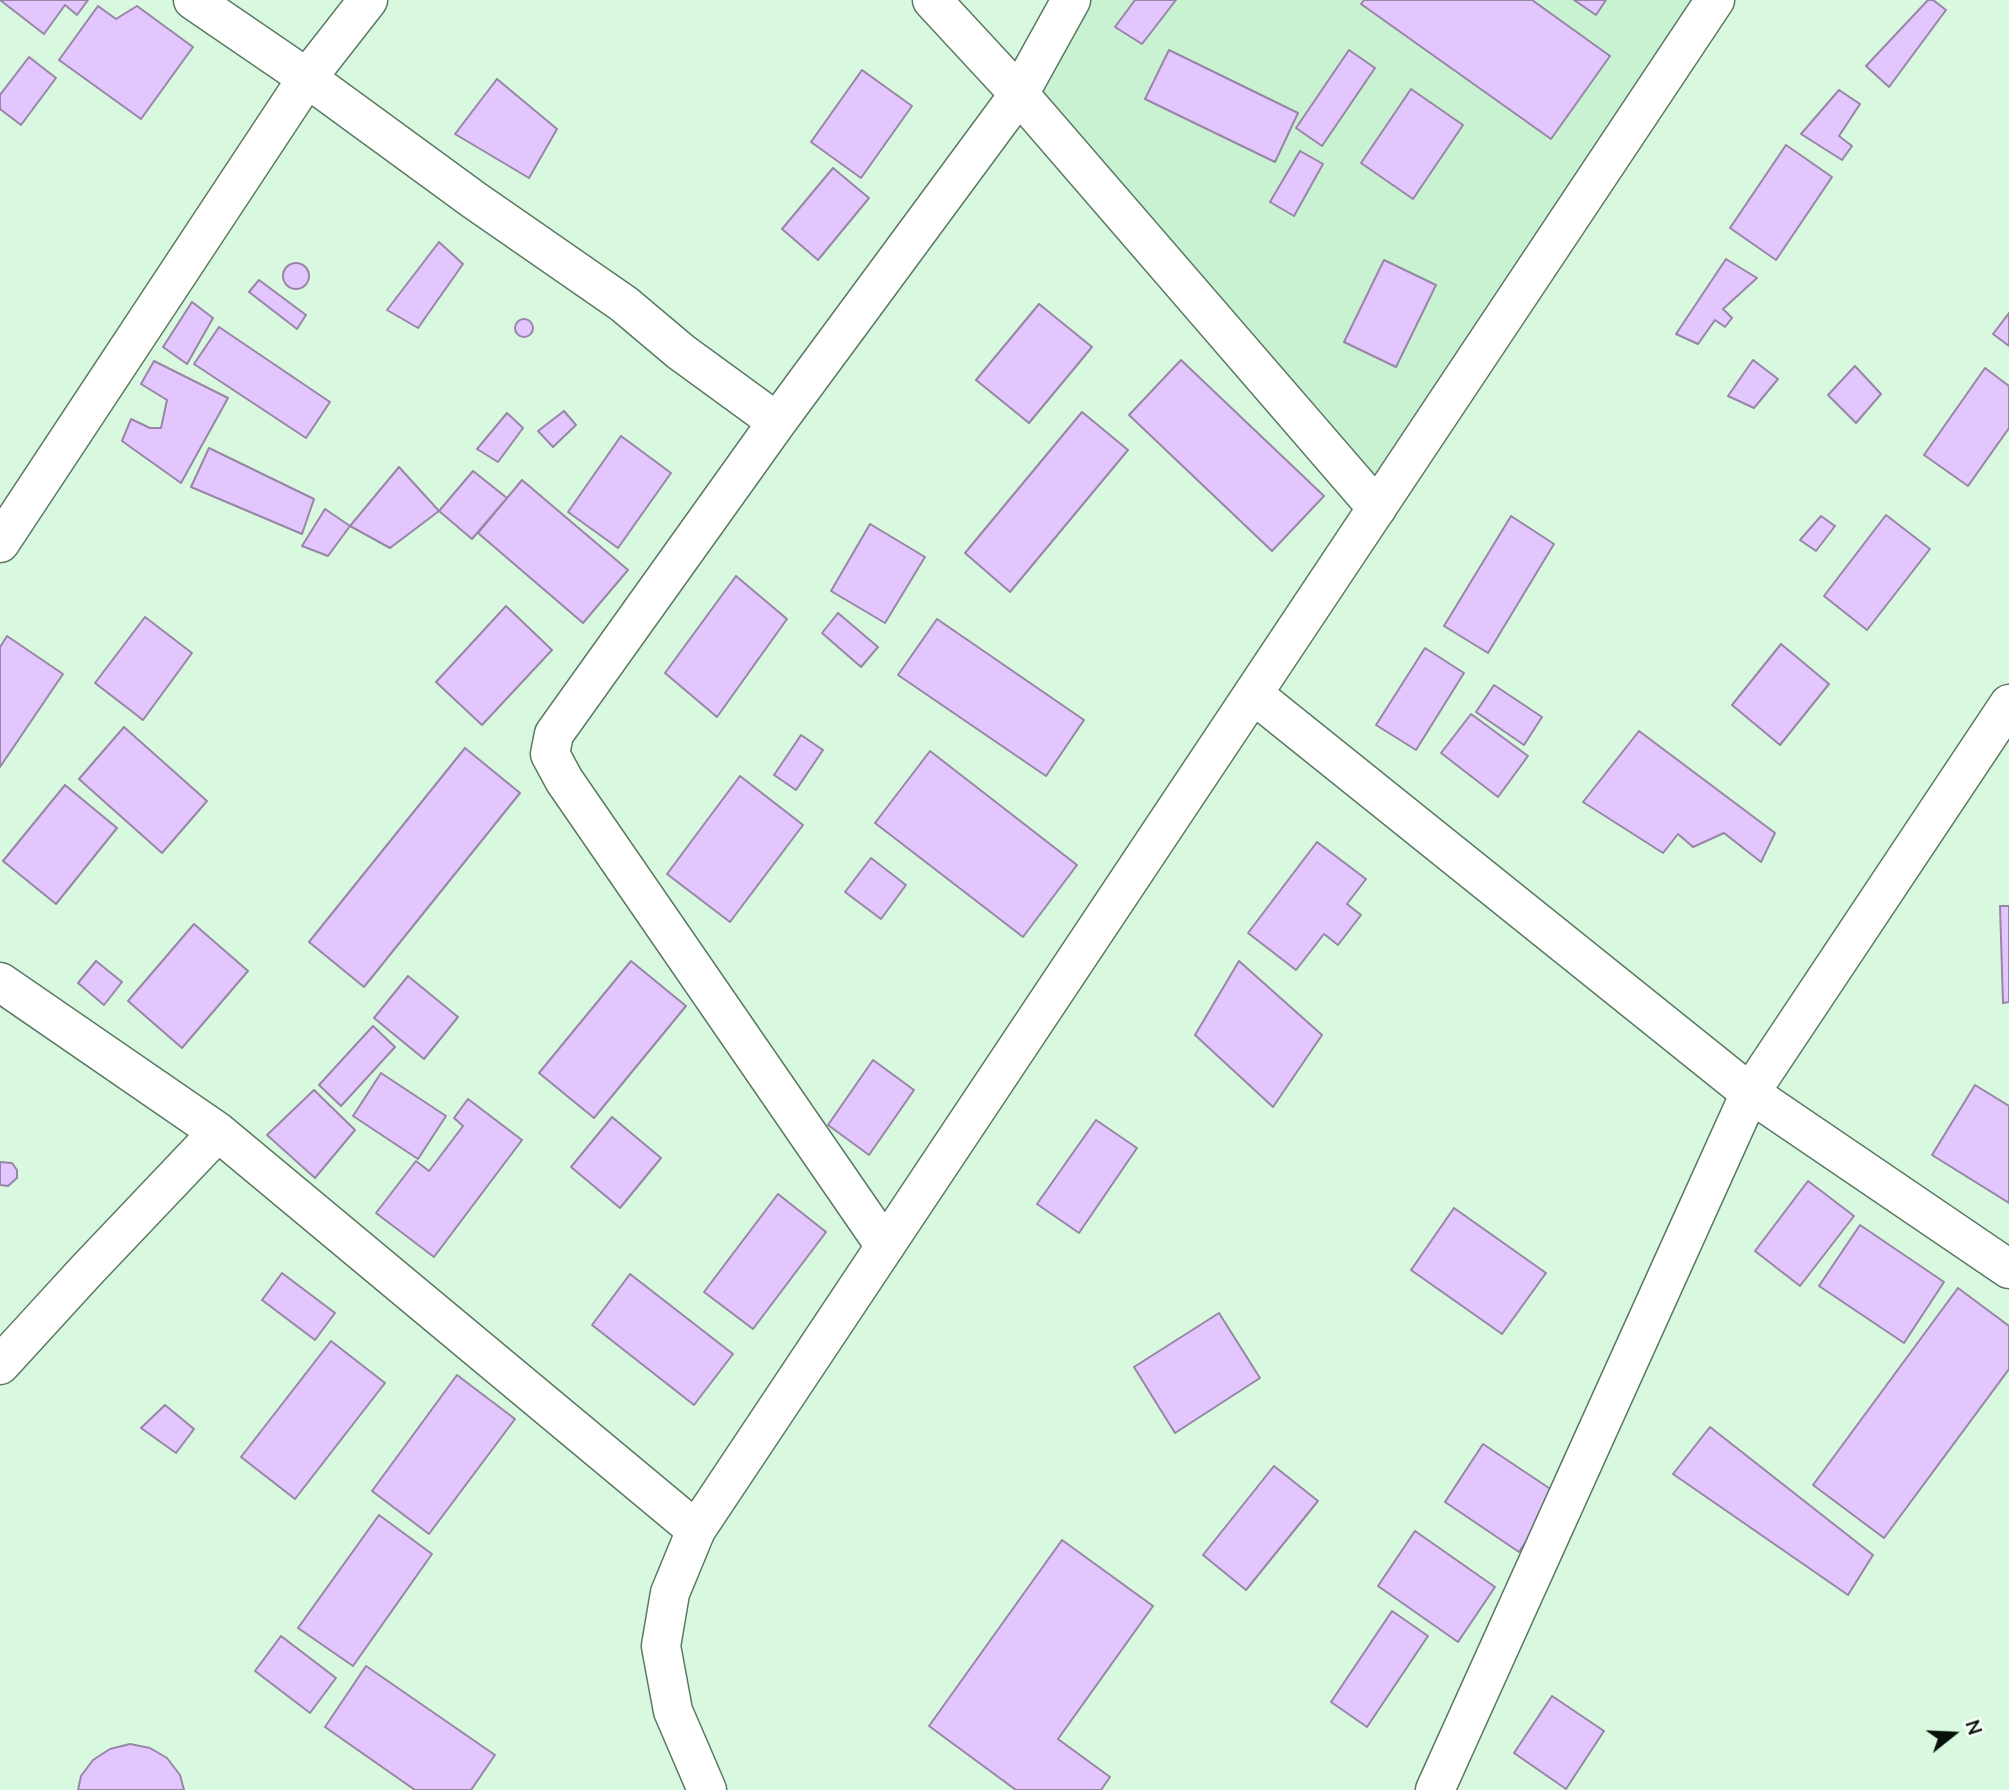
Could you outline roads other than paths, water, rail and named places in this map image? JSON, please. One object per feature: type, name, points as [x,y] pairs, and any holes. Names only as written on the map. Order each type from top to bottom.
[{"type":"street","points":[[193,0],[624,304],[681,352],[776,422]]},
{"type":"street","points":[[0,543],[307,78],[368,0]]},
{"type":"street","points":[[932,0],[1019,94],[1377,508]]},
{"type":"street","points":[[885,1246],[564,780],[550,754],[554,734],[776,422],[1019,94],[1072,0]]},
{"type":"street","points":[[707,1790],[673,1711],[661,1646],[670,1593],[696,1530],[1715,0]]},
{"type":"street","points":[[1252,694],[1750,1093],[2009,1269]]},
{"type":"street","points":[[1435,1790],[1750,1093],[2009,704]]},
{"type":"street","points":[[0,982],[218,1132],[696,1530]]},
{"type":"street","points":[[0,1365],[218,1132]]}]
